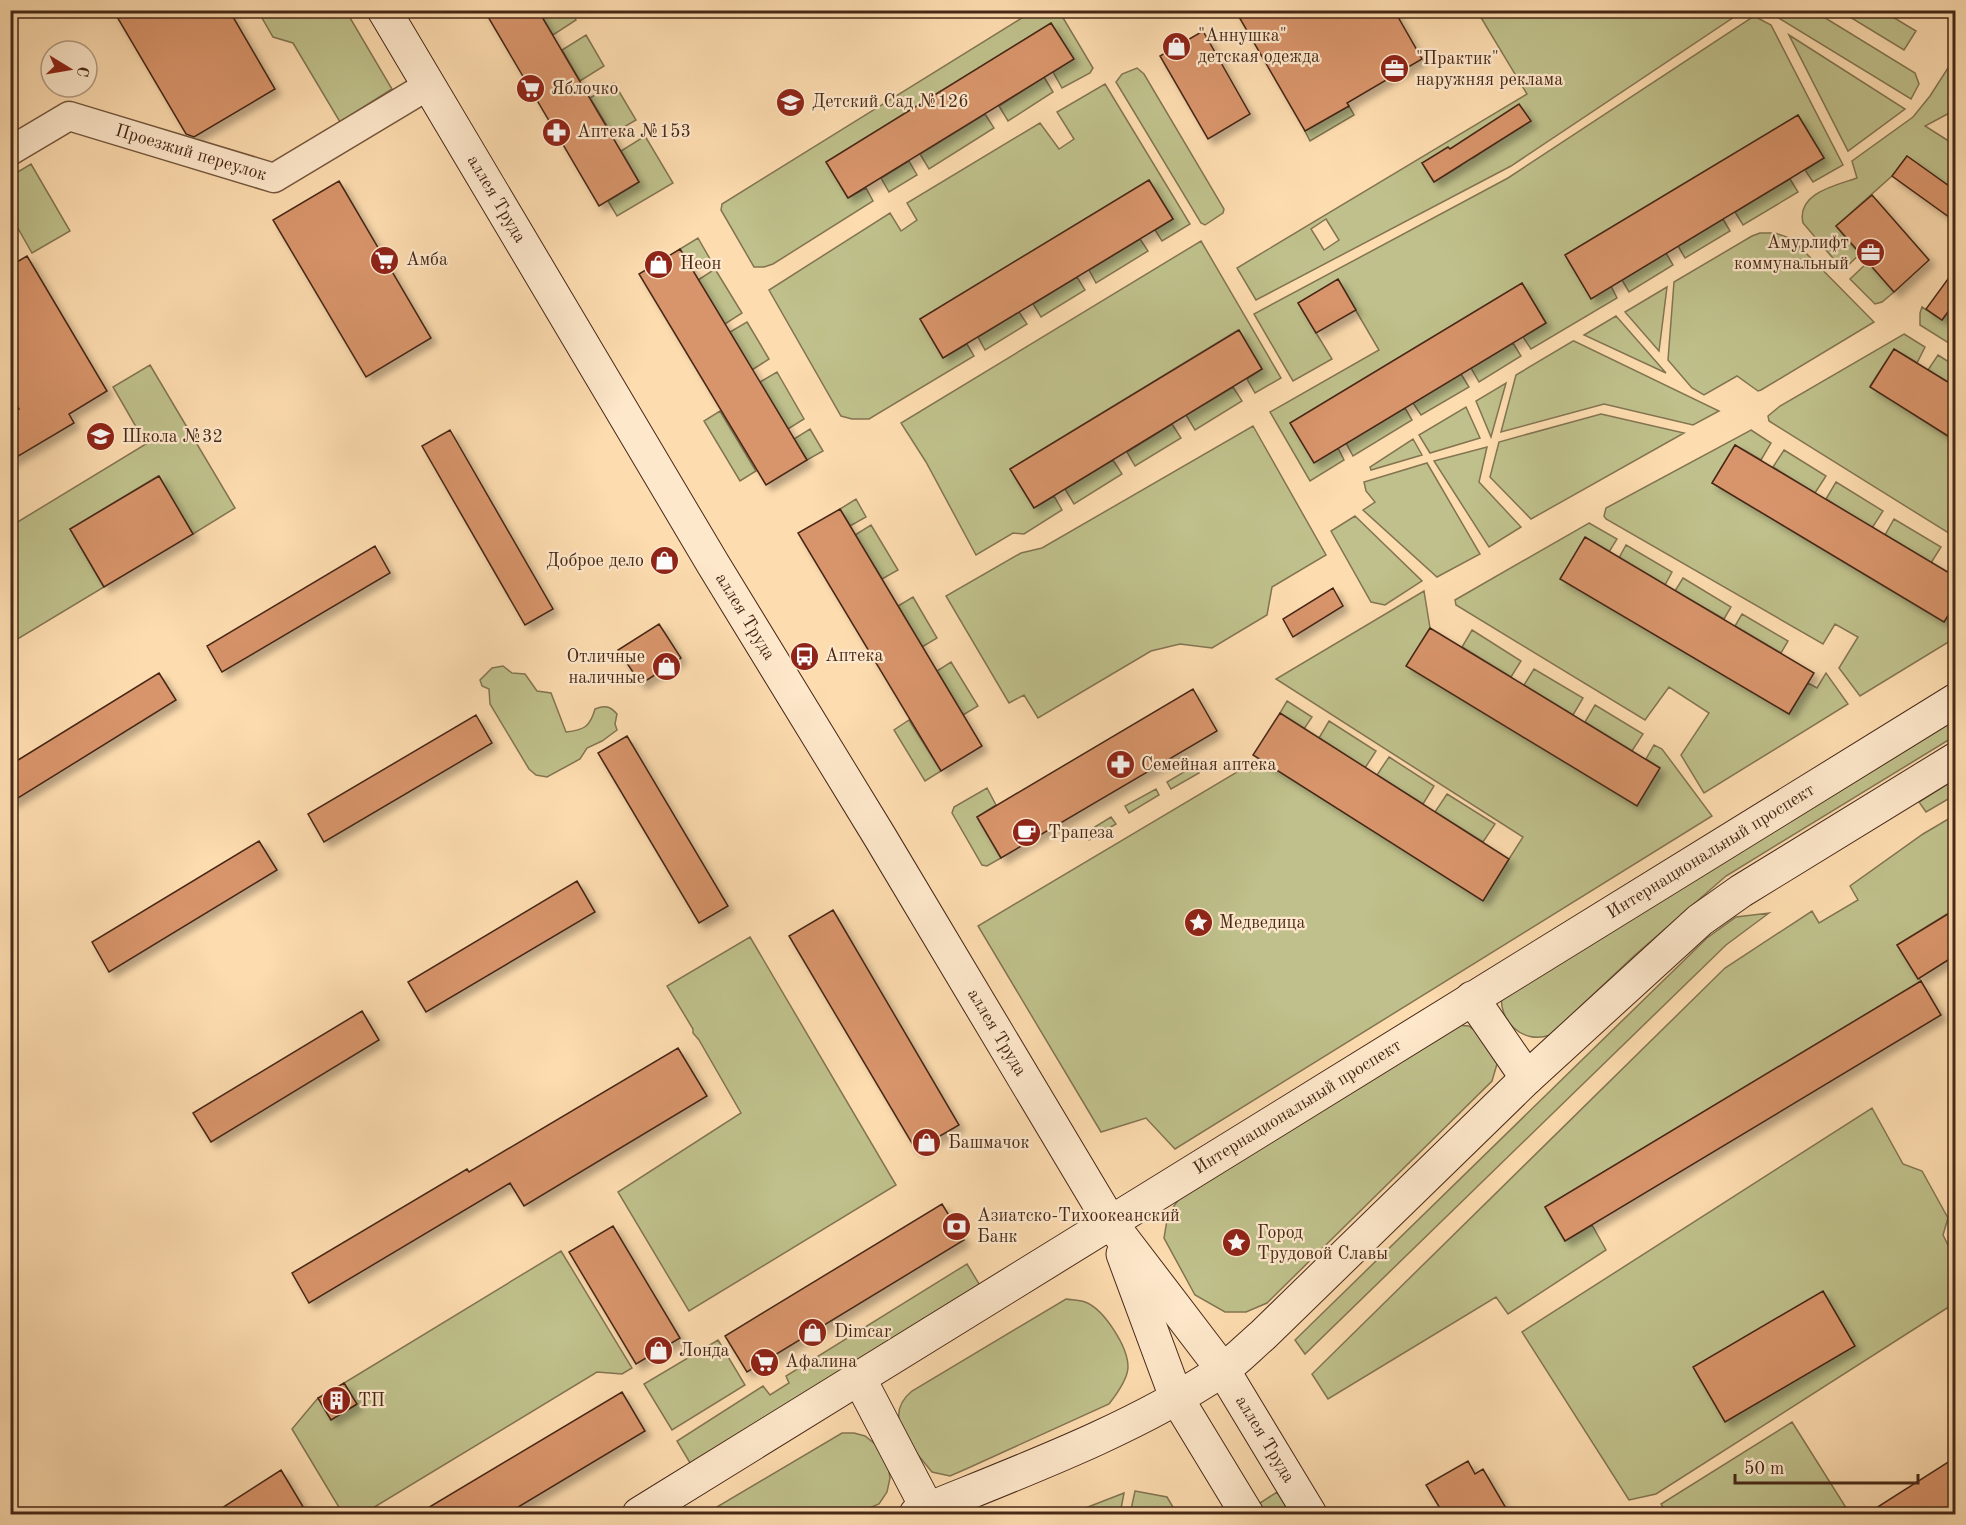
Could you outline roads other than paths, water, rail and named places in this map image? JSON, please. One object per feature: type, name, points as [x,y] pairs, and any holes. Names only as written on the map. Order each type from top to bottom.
[{"type":"main road","name":"аллея Труда","points":[[384,10],[713,564],[880,837],[1110,1222],[1223,1370],[1310,1515]]},
{"type":"main road","name":"Интернациональный проспект","points":[[639,1515],[1956,700]]},
{"type":"main road","points":[[859,1378],[922,1512],[1095,1440],[1176,1397],[1223,1370],[1263,1335],[1527,1078],[1700,920],[1741,891],[1956,759]]},
{"type":"main road","points":[[1472,998],[1527,1078]]},
{"type":"main road","name":"аллея Труда","points":[[1110,1222],[1176,1397],[1247,1515]]},
{"type":"street","name":"Проезжий переулок","points":[[10,151],[69,116],[274,178],[429,85]]},
{"type":"place","name":"\"Аннушка\" детская одежда","points":[[1177,46]]},
{"type":"place","name":"\"Практик\" наружняя реклама","points":[[1395,69]]},
{"type":"place","name":"Яблочко","points":[[530,89]]},
{"type":"place","name":"Детский Сад №126","points":[[791,102]]},
{"type":"place","name":"Аптека №153","points":[[556,132]]},
{"type":"place","name":"Амурлифт коммунальный","points":[[1870,253]]},
{"type":"place","name":"Амба","points":[[385,260]]},
{"type":"place","name":"Неон","points":[[659,264]]},
{"type":"place","name":"Школа №32","points":[[101,437]]},
{"type":"place","name":"Доброе дело","points":[[665,561]]},
{"type":"place","name":"Аптека","points":[[804,656]]},
{"type":"place","name":"Отличные наличные","points":[[666,667]]},
{"type":"place","name":"Семейная аптека","points":[[1120,765]]},
{"type":"place","name":"Трапеза","points":[[1027,833]]},
{"type":"place","name":"Медведица","points":[[1198,923]]},
{"type":"place","name":"Башмачок","points":[[927,1143]]},
{"type":"place","name":"Азиатско-Тихоокеанский Банк","points":[[956,1226]]},
{"type":"place","name":"Город Трудовой Славы","points":[[1236,1243]]},
{"type":"place","name":"Dimcar","points":[[813,1332]]},
{"type":"place","name":"Лонда","points":[[658,1351]]},
{"type":"place","name":"Афалина","points":[[764,1362]]},
{"type":"place","name":"ТП","points":[[337,1401]]}]
